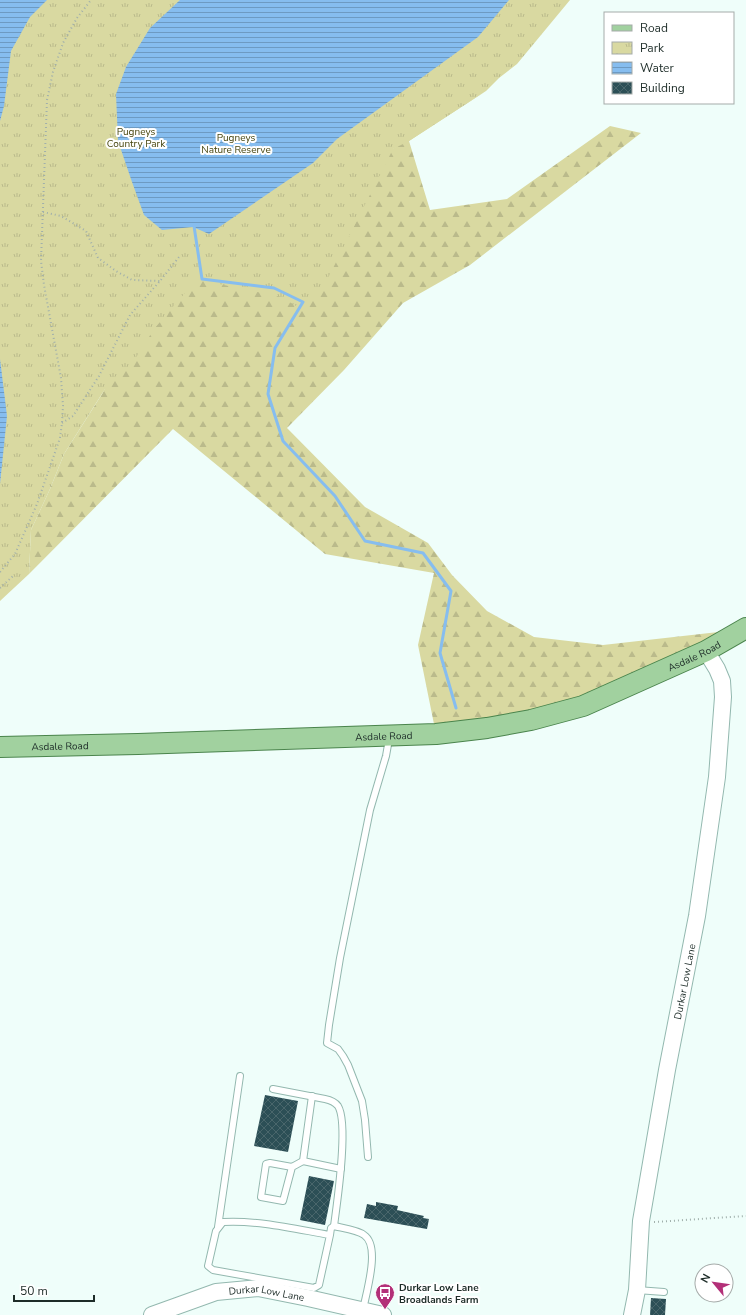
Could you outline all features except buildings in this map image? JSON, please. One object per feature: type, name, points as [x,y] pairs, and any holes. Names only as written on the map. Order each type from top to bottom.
[{"type":"main road","name":"Asdale Road","points":[[0,747],[436,734],[487,728],[531,720],[584,706],[706,651],[746,628]]},
{"type":"street","name":"Durkar Low Lane","points":[[632,1315],[637,1290],[641,1221],[697,916],[717,777],[723,689],[722,681],[717,669],[706,651]]},
{"type":"street","name":"Durkar Low Lane","points":[[152,1315],[216,1292],[258,1288],[383,1315]]},
{"type":"lane","points":[[368,1157],[362,1101],[343,1056],[338,1049],[327,1043],[342,950],[370,810],[386,756],[390,735]]},
{"type":"lane","points":[[240,1076],[218,1227],[208,1266],[213,1270],[314,1288],[319,1285],[331,1228],[334,1226],[341,1169],[341,1117],[338,1106],[332,1101],[273,1089]]},
{"type":"lane","points":[[303,1161],[312,1096]]},
{"type":"lane","points":[[292,1168],[270,1163],[266,1164],[261,1197],[283,1202],[292,1168],[303,1161],[341,1169]]},
{"type":"lane","points":[[218,1227],[223,1222],[234,1221],[330,1235]]},
{"type":"lane","points":[[334,1226],[364,1234],[369,1240],[372,1258],[363,1310]]},
{"type":"lane","points":[[637,1290],[664,1292]]},
{"type":"path","points":[[0,572],[15,554],[37,504],[60,438],[63,406],[60,378],[41,261],[47,100],[53,72],[63,43],[77,18],[92,0]]},
{"type":"path","points":[[42,212],[61,216],[86,231],[98,258],[116,271],[132,280],[160,281]]},
{"type":"path","points":[[62,423],[73,416],[99,376],[130,315],[160,281],[178,256]]},
{"type":"path","points":[[0,588],[13,576]]},
{"type":"path","points":[[641,1221],[655,1222],[746,1216]]},
{"type":"green space","name":"Pugneys Country Park","points":[[0,0],[570,0],[517,64],[499,78],[486,91],[409,141],[393,149],[318,298],[311,295],[303,310],[281,297],[196,280],[154,329],[132,364],[132,368],[122,369],[105,389],[64,454],[31,530],[29,574],[0,601]]},
{"type":"green space","points":[[486,91],[409,141],[430,210],[507,199],[610,126],[641,133],[470,265],[403,303],[344,370],[287,428],[365,507],[428,543],[452,575],[487,611],[534,637],[603,645],[745,629],[632,685],[436,734],[418,645],[434,573],[325,554],[173,429],[29,574],[31,530],[64,454],[102,394],[136,329],[164,290]]},
{"type":"water","points":[[0,0],[47,0],[30,17],[11,51],[4,106],[0,121]]},
{"type":"water","points":[[180,0],[509,0],[478,37],[337,139],[313,163],[209,234],[193,227],[162,230],[144,215],[118,141],[116,94],[126,67],[150,28]]},
{"type":"water","points":[[0,359],[7,416],[0,484]]},
{"type":"waterway","points":[[194,226],[202,279],[274,288],[303,302],[275,348],[268,394],[283,441],[335,496],[365,541],[423,553],[451,591],[440,653],[456,708]]},
{"type":"place","name":"Durkar Low Lane Broadlands Farm","points":[[385,1310]]},
{"type":"park label","name":"Pugneys Nature Reserve","points":[[236,142]]}]
